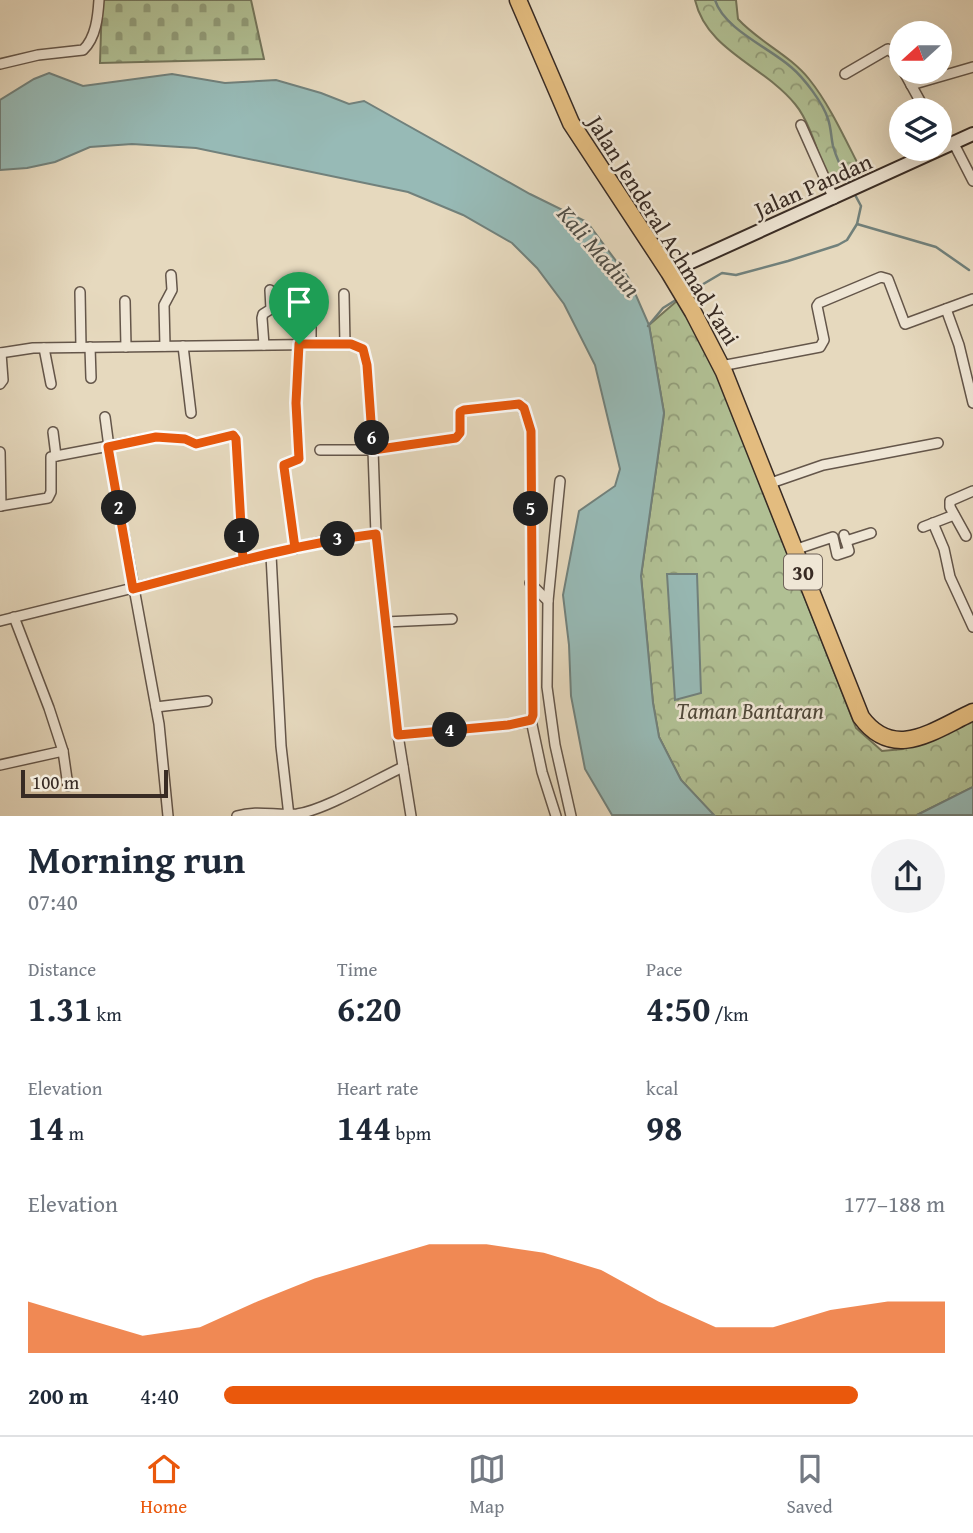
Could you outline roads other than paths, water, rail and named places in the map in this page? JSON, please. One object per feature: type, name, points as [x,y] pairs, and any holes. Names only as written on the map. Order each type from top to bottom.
[{"type":"highway","name":"Jalan Jenderal Achmad Yani","points":[[518,0],[571,123],[672,276],[721,366],[861,718],[870,730],[885,738],[913,739],[973,712]]},
{"type":"street","points":[[0,64],[38,55],[83,50],[90,43],[99,0]]},
{"type":"street","points":[[845,75],[889,50]]},
{"type":"street","points":[[919,98],[912,86],[973,67]]},
{"type":"street","points":[[801,125],[834,199]]},
{"type":"street","name":"Jalan Pandan","points":[[952,142],[973,134]]},
{"type":"street","points":[[952,154],[973,181]]},
{"type":"street","name":"Jalan Pandan","points":[[672,276],[912,161]]},
{"type":"street","points":[[165,346],[164,303],[172,290],[171,275]]},
{"type":"street","points":[[721,366],[820,347],[824,341],[817,306],[819,303],[881,277],[888,279],[905,324],[973,299]]},
{"type":"street","points":[[264,345],[262,315],[271,309],[270,290]]},
{"type":"street","points":[[80,292],[91,379]]},
{"type":"street","points":[[311,293],[311,345]]},
{"type":"street","points":[[344,294],[345,344]]},
{"type":"street","points":[[125,301],[126,347]]},
{"type":"street","points":[[946,309],[959,345],[972,397]]},
{"type":"street","points":[[295,548],[284,465],[299,459],[296,403],[299,344]]},
{"type":"street","points":[[0,384],[3,380],[1,353],[44,348],[345,344],[363,349],[367,365],[376,534],[385,622],[398,735],[411,816]]},
{"type":"street","points":[[183,346],[191,413]]},
{"type":"street","points":[[44,348],[51,384]]},
{"type":"street","points":[[320,450],[373,450],[454,439],[460,433],[461,411],[522,405],[531,431],[531,720],[541,772],[556,816]]},
{"type":"street","points":[[105,417],[133,589],[156,707],[168,816]]},
{"type":"street","points":[[53,432],[56,456]]},
{"type":"street","points":[[0,452],[0,506],[48,498],[51,492],[49,458],[156,437],[185,439],[196,444],[235,436],[243,560]]},
{"type":"street","points":[[768,484],[823,465],[938,443]]},
{"type":"street","points":[[560,481],[548,601],[547,687],[555,745],[571,816]]},
{"type":"street","points":[[966,536],[950,507],[950,501],[973,491]]},
{"type":"street","points":[[923,527],[954,515]]},
{"type":"street","points":[[933,523],[944,549],[950,577],[973,627]]},
{"type":"street","points":[[794,550],[833,537],[837,555],[849,551],[845,538],[871,533]]},
{"type":"street","points":[[0,621],[327,540],[376,534]]},
{"type":"street","points":[[271,555],[281,746],[289,815]]},
{"type":"street","points":[[530,583],[548,601]]},
{"type":"street","points":[[14,617],[63,751],[68,786]]},
{"type":"street","points":[[385,622],[452,620]]},
{"type":"street","points":[[156,707],[206,701]]},
{"type":"street","points":[[398,735],[508,725],[531,720]]},
{"type":"street","points":[[0,765],[63,751]]},
{"type":"street","points":[[237,816],[247,813],[289,815],[314,810],[403,767]]},
{"type":"water","name":"Kali Madiun","points":[[49,73],[83,86],[172,74],[225,83],[276,80],[349,104],[364,101],[530,194],[587,222],[628,277],[649,325],[664,413],[641,576],[653,703],[659,737],[681,780],[714,815],[612,815],[585,769],[571,696],[563,595],[579,511],[615,486],[620,469],[595,365],[564,304],[537,268],[512,243],[463,215],[408,192],[196,148],[132,144],[90,147],[55,162],[0,170],[0,100]]},
{"type":"water","points":[[667,574],[697,574],[701,693],[675,700]]},
{"type":"water","points":[[973,787],[973,815],[917,815]]},
{"type":"waterway","points":[[715,0],[727,20],[791,67],[812,91],[826,113],[832,143],[850,185]]},
{"type":"waterway","points":[[688,293],[722,273],[736,275],[788,261],[847,240],[857,224],[861,206],[853,191]]},
{"type":"waterway","points":[[857,224],[936,247],[969,270]]},
{"type":"waterway","points":[[648,326],[663,308],[679,298]]},
{"type":"park label","name":"Taman Bantaran","points":[[750,710]]}]
